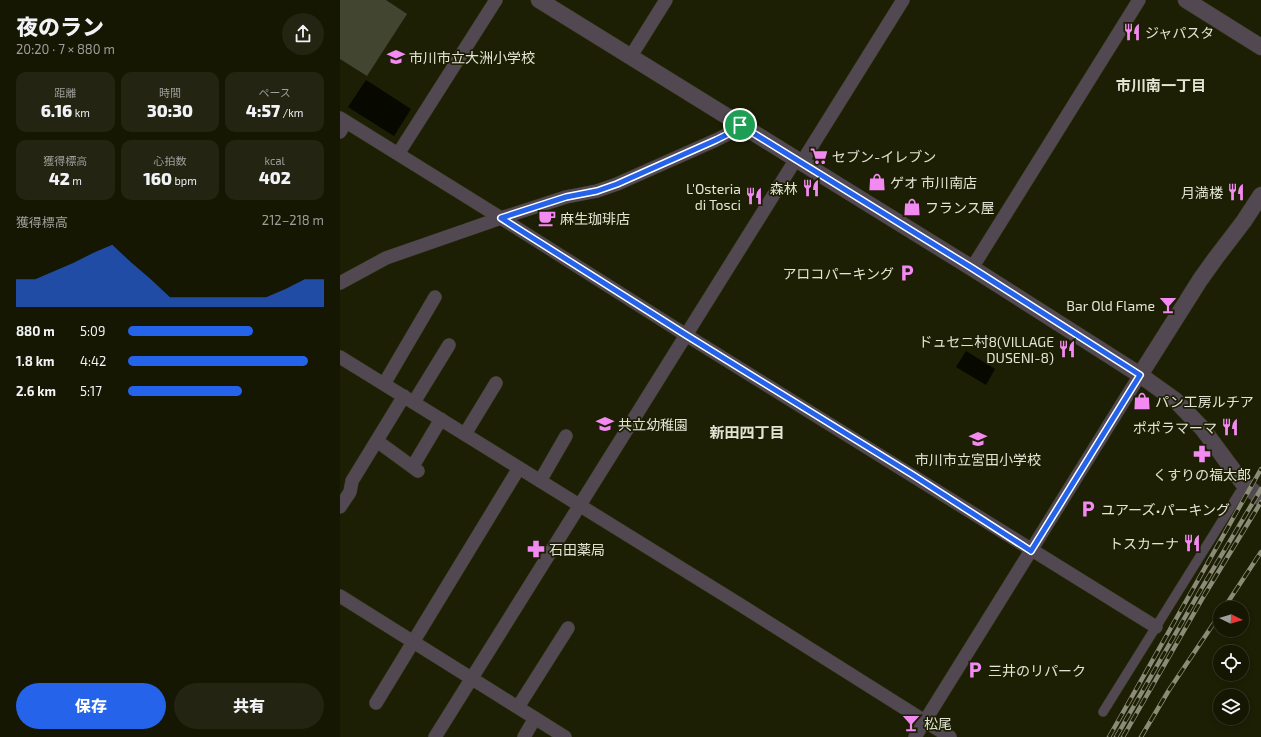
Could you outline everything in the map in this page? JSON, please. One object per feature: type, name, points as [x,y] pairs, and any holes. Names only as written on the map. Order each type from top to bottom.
[{"type":"street","points":[[398,154],[496,0]]},
{"type":"street","points":[[540,0],[972,268],[1140,375],[1175,400],[1202,428],[1242,482],[1261,498]]},
{"type":"street","points":[[631,56],[666,0]]},
{"type":"street","points":[[435,737],[686,335],[903,0]]},
{"type":"street","points":[[972,268],[1139,0]]},
{"type":"street","points":[[1186,0],[1261,47]]},
{"type":"street","points":[[342,124],[398,154],[686,335],[913,475],[1031,551],[1156,627]]},
{"type":"street","points":[[340,283],[386,258],[566,197],[597,191],[617,184],[716,140],[728,134],[740,125]]},
{"type":"street","points":[[916,737],[1140,375],[1214,259],[1244,221],[1261,195]]},
{"type":"street","points":[[384,384],[435,298]]},
{"type":"street","points":[[340,507],[350,492],[352,482],[376,441],[449,345]]},
{"type":"street","points":[[340,357],[950,737]]},
{"type":"street","points":[[465,434],[496,383]]},
{"type":"street","points":[[376,441],[415,468],[441,419]]},
{"type":"street","points":[[540,481],[566,436]]},
{"type":"street","points":[[376,703],[519,468]]},
{"type":"street","points":[[1103,712],[1240,492]]},
{"type":"street","points":[[340,596],[565,737]]},
{"type":"street","points":[[518,708],[568,628]]},
{"type":"street","points":[[524,737],[535,718]]},
{"type":"green space","points":[[340,0],[386,0],[407,14],[367,76],[340,59]]},
{"type":"shaded area","points":[[366,80],[411,109],[394,136],[348,107]]},
{"type":"shaded area","points":[[966,351],[995,369],[986,385],[956,367]]},
{"type":"railway","points":[[1109,737],[1261,469]]},
{"type":"railway","points":[[1116,737],[1261,489]]},
{"type":"railway","points":[[1123,737],[1205,594],[1261,502]]},
{"type":"railway","points":[[1229,601],[1261,552]]},
{"type":"railway","points":[[1141,737],[1169,690],[1213,624]]},
{"type":"place","name":"ジャパスタ","points":[[1132,32]]},
{"type":"place","name":"市川市立大洲小学校","points":[[396,57]]},
{"type":"place","name":"セブン-イレブン","points":[[819,156]]},
{"type":"place","name":"ゲオ 市川南店","points":[[877,182]]},
{"type":"place","name":"森林","points":[[811,188]]},
{"type":"place","name":"月満楼","points":[[1236,192]]},
{"type":"place","name":"L'Osteria di Tosci","points":[[754,196]]},
{"type":"place","name":"フランス屋","points":[[912,207]]},
{"type":"place","name":"麻生珈琲店","points":[[547,218]]},
{"type":"place","name":"アロコパーキング","points":[[907,273]]},
{"type":"place","name":"Bar Old Flame","points":[[1168,305]]},
{"type":"place","name":"ドュセニ村8(VILLAGE DUSENI-8)","points":[[1067,349]]},
{"type":"place","name":"パン工房ルチア","points":[[1142,401]]},
{"type":"place","name":"共立幼稚園","points":[[605,424]]},
{"type":"place","name":"ポポラマーマ","points":[[1230,427]]},
{"type":"place","name":"市川市立宮田小学校","points":[[978,439]]},
{"type":"place","name":"くすりの福太郎","points":[[1202,454]]},
{"type":"place","name":"ユアーズ•パーキング","points":[[1088,509]]},
{"type":"place","name":"トスカーナ","points":[[1192,543]]},
{"type":"place","name":"石田薬局","points":[[536,549]]},
{"type":"place","name":"三井のリパーク","points":[[975,670]]},
{"type":"place","name":"松尾","points":[[911,723]]},
{"type":"district","name":"市川南一丁目","points":[[1161,85]]},
{"type":"district","name":"新田四丁目","points":[[747,432]]},
{"type":"route","points":[[740,125],[972,268],[1140,375],[1031,551],[913,475],[686,335],[501,218],[566,197],[597,191],[617,184],[716,140],[728,134],[740,125]]}]
